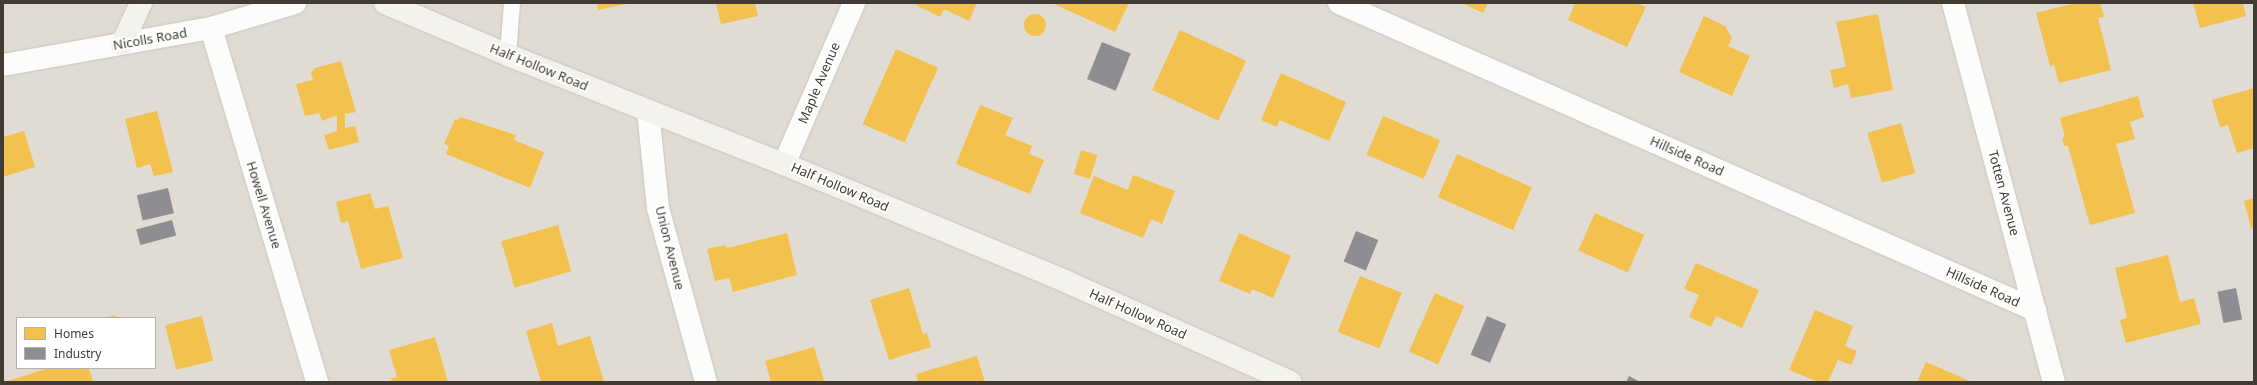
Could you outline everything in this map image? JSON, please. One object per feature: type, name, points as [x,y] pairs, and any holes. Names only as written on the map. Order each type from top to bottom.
[{"type":"street","points":[[122,44],[141,3]]},
{"type":"street","name":"Nicolls Road","points":[[3,65],[211,28],[295,3]]},
{"type":"street","name":"Half Hollow Road","points":[[385,3],[508,55],[784,164],[1067,282],[1291,382]]},
{"type":"street","name":"Maple Avenue","points":[[784,164],[854,3]]},
{"type":"street","name":"Hillside Road","points":[[1339,3],[2035,310]]},
{"type":"street","name":"Totten Avenue","points":[[1953,3],[2054,382]]},
{"type":"street","name":"Howell Avenue","points":[[211,28],[317,382]]},
{"type":"street","name":"Union Avenue","points":[[648,111],[658,208],[706,382]]},
{"type":"lane","points":[[508,55],[512,3]]},
{"type":"shaded area","points":[[3,3],[2254,3],[2254,382],[3,382]]},
{"type":"building: Homes","points":[[597,3],[626,3],[626,4],[598,10]]},
{"type":"building: Homes","points":[[716,3],[755,3],[758,16],[721,24]]},
{"type":"building: Homes","points":[[917,3],[977,3],[969,21],[944,9],[940,17],[916,5]]},
{"type":"building: Homes","points":[[1052,3],[1129,3],[1115,32]]},
{"type":"building: Homes","points":[[1462,3],[1488,3],[1483,13]]},
{"type":"building: Homes","points":[[1575,3],[1636,3],[1646,7],[1627,47],[1568,20]]},
{"type":"building: Homes","points":[[2075,3],[2100,3],[2104,17],[2098,18],[2111,70],[2059,83],[2054,65],[2050,66],[2036,13]]},
{"type":"building: Homes","points":[[2193,3],[2243,3],[2246,16],[2200,28]]},
{"type":"building: Homes","points":[[1035,14],[1043,17],[1046,25],[1043,33],[1035,36],[1027,33],[1024,25],[1027,17]]},
{"type":"building: Homes","points":[[1878,14],[1893,90],[1851,98],[1848,84],[1834,88],[1830,70],[1846,67],[1836,22]]},
{"type":"building: Homes","points":[[1704,16],[1725,26],[1732,38],[1728,46],[1750,56],[1732,96],[1679,72]]},
{"type":"building: Homes","points":[[1180,30],[1246,61],[1218,121],[1152,90]]},
{"type":"building: Homes","points":[[896,49],[938,68],[905,143],[863,124]]},
{"type":"building: Homes","points":[[341,61],[356,112],[345,114],[345,128],[355,126],[359,142],[329,150],[324,135],[337,131],[337,115],[322,121],[319,113],[305,116],[296,84],[313,80],[311,73],[315,68]]},
{"type":"building: Homes","points":[[1281,73],[1346,102],[1329,141],[1279,120],[1277,127],[1261,120]]},
{"type":"building: Homes","points":[[2254,88],[2254,148],[2237,153],[2228,125],[2220,127],[2212,100]]},
{"type":"building: Homes","points":[[2138,96],[2144,117],[2130,122],[2135,139],[2116,144],[2135,213],[2090,225],[2068,146],[2064,146],[2062,138],[2065,137],[2060,118]]},
{"type":"building: Homes","points":[[980,105],[1013,118],[1005,135],[1032,146],[1029,154],[1044,160],[1030,194],[956,164]]},
{"type":"building: Homes","points":[[157,111],[173,172],[154,176],[150,164],[137,168],[125,119]]},
{"type":"building: Homes","points":[[1383,116],[1440,140],[1424,179],[1367,155]]},
{"type":"building: Homes","points":[[460,117],[516,135],[514,140],[544,152],[530,188],[446,154],[449,146],[444,144],[455,119],[458,120]]},
{"type":"building: Homes","points":[[1901,123],[1915,173],[1882,183],[1867,133]]},
{"type":"building: Homes","points":[[24,131],[35,167],[3,177],[3,137]]},
{"type":"building: Homes","points":[[1081,150],[1097,155],[1090,179],[1074,174]]},
{"type":"building: Homes","points":[[1457,154],[1532,187],[1513,230],[1438,197]]},
{"type":"building: Homes","points":[[1133,175],[1175,191],[1162,224],[1151,219],[1143,238],[1080,213],[1094,176],[1128,190]]},
{"type":"building: Homes","points":[[370,193],[375,209],[388,206],[403,258],[361,269],[348,221],[341,223],[336,202]]},
{"type":"building: Homes","points":[[2254,198],[2254,227],[2251,228],[2244,201]]},
{"type":"building: Homes","points":[[1595,213],[1644,235],[1628,272],[1578,250]]},
{"type":"building: Homes","points":[[558,225],[571,271],[515,287],[501,241]]},
{"type":"building: Homes","points":[[787,233],[797,275],[733,292],[729,278],[715,281],[707,249],[725,245],[727,248]]},
{"type":"building: Homes","points":[[1239,233],[1291,256],[1273,298],[1252,289],[1250,294],[1219,281]]},
{"type":"building: Homes","points":[[2168,255],[2180,302],[2194,298],[2201,324],[2126,343],[2120,320],[2127,318],[2115,268]]},
{"type":"building: Homes","points":[[1696,263],[1759,290],[1742,328],[1716,316],[1711,327],[1689,317],[1699,295],[1684,289]]},
{"type":"building: Homes","points":[[1360,276],[1402,293],[1379,348],[1338,332]]},
{"type":"building: Homes","points":[[909,288],[923,334],[927,333],[931,347],[889,360],[870,300]]},
{"type":"building: Homes","points":[[1435,293],[1464,306],[1438,364],[1409,351]]},
{"type":"building: Homes","points":[[1815,310],[1853,326],[1845,346],[1857,351],[1851,365],[1838,360],[1828,382],[1818,382],[1789,370]]},
{"type":"building: Homes","points":[[202,316],[213,361],[176,370],[165,325]]},
{"type":"building: Homes","points":[[552,323],[558,346],[590,336],[604,382],[541,382],[526,331]]},
{"type":"building: Homes","points":[[435,337],[448,382],[392,382],[391,378],[397,377],[389,350]]},
{"type":"building: Homes","points":[[814,347],[824,380],[828,382],[771,382],[765,361]]},
{"type":"building: Homes","points":[[977,356],[985,382],[918,382],[916,374]]},
{"type":"building: Homes","points":[[1926,362],[1972,382],[1917,382]]},
{"type":"building: Homes","points":[[46,369],[89,369],[93,382],[4,382]]},
{"type":"building: Industry","points":[[1102,42],[1131,54],[1116,91],[1087,79]]},
{"type":"building: Industry","points":[[168,188],[174,213],[143,221],[137,195]]},
{"type":"building: Industry","points":[[172,220],[176,235],[140,245],[136,230]]},
{"type":"building: Industry","points":[[1356,231],[1378,240],[1366,271],[1344,262]]},
{"type":"building: Industry","points":[[2236,288],[2242,319],[2223,323],[2217,292]]},
{"type":"building: Industry","points":[[1487,316],[1506,324],[1490,363],[1471,355]]},
{"type":"building: Industry","points":[[1629,376],[1640,382],[1626,382]]}]
